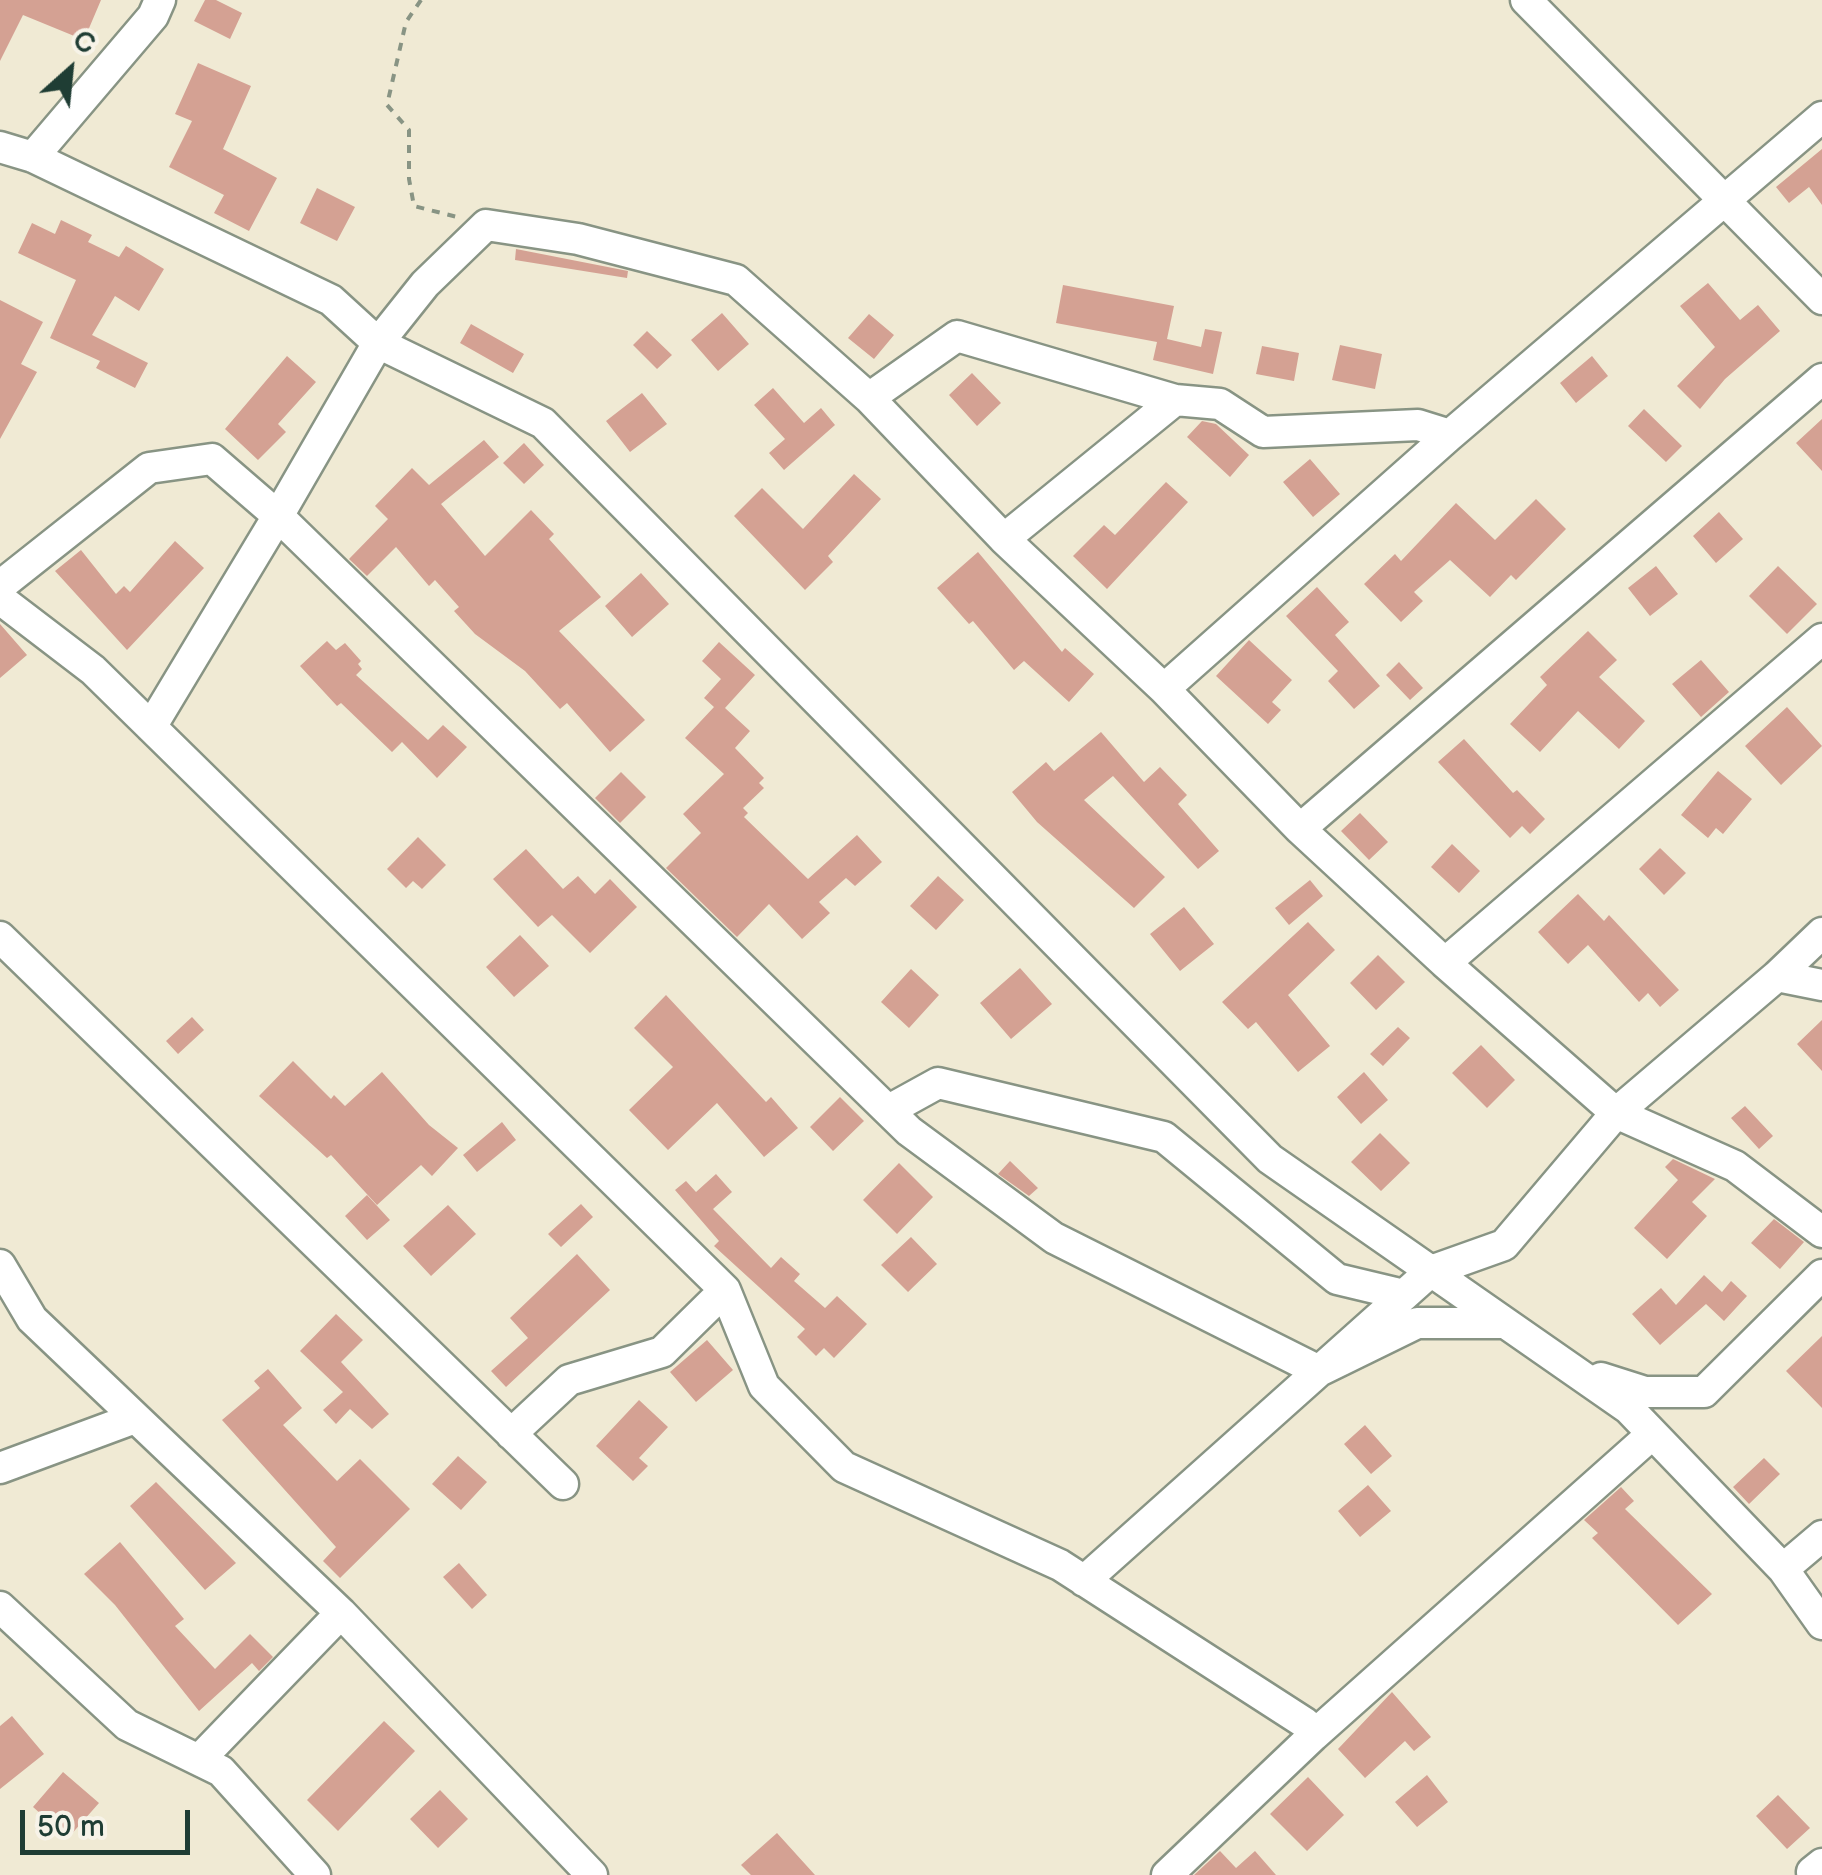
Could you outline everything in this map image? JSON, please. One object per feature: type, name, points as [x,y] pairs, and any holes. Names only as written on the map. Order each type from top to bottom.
[{"type":"street","points":[[33,158],[153,16],[160,0]]},
{"type":"street","points":[[1526,0],[1822,299]]},
{"type":"street","points":[[1164,689],[1450,436],[1822,117]]},
{"type":"street","points":[[0,147],[33,158],[331,300],[378,343],[543,424],[1270,1159],[1628,1409],[1783,1569],[1822,1624]]},
{"type":"street","points":[[151,727],[378,343],[425,284],[486,225],[578,239],[736,280],[869,398],[1004,540],[1164,689],[1300,828],[1445,963],[1616,1113],[1735,1166],[1822,1232]]},
{"type":"street","points":[[869,398],[957,336],[1175,400],[1220,404],[1263,432],[1418,425],[1450,436]]},
{"type":"street","points":[[1300,828],[1822,379]]},
{"type":"street","points":[[1004,540],[1175,400]]},
{"type":"street","points":[[0,586],[149,468],[212,459],[278,516],[889,1110],[1054,1238],[1319,1371]]},
{"type":"street","points":[[0,598],[93,670],[725,1290],[764,1386],[844,1467],[1060,1565],[1306,1724],[1314,1736]]},
{"type":"street","points":[[1445,963],[1822,638]]},
{"type":"street","points":[[1084,1581],[1431,1271],[1504,1245],[1616,1113],[1778,976],[1822,933]]},
{"type":"street","points":[[0,937],[562,1484]]},
{"type":"street","points":[[1778,976],[1822,985]]},
{"type":"street","points":[[889,1110],[938,1083],[1164,1137],[1338,1279],[1404,1296]]},
{"type":"street","points":[[0,1265],[32,1319],[341,1613],[592,1875]]},
{"type":"street","points":[[1570,1368],[1645,1392],[1704,1392],[1822,1274]]},
{"type":"street","points":[[511,1434],[570,1380],[662,1352],[725,1290]]},
{"type":"street","points":[[1319,1371],[1416,1323],[1505,1323]]},
{"type":"street","points":[[0,1468],[135,1418]]},
{"type":"street","points":[[1166,1875],[1314,1736],[1650,1436]]},
{"type":"street","points":[[1783,1569],[1822,1536]]},
{"type":"street","points":[[0,1606],[127,1725],[220,1771],[315,1875]]},
{"type":"street","points":[[199,1760],[341,1613]]},
{"type":"path","points":[[421,0],[406,22],[388,105],[410,130],[408,180],[414,206],[486,225]]},
{"type":"building","points":[[0,0],[101,0],[84,40],[23,15],[0,61]]},
{"type":"building","points":[[205,0],[216,0],[242,13],[230,39],[194,21]]},
{"type":"building","points":[[198,63],[251,86],[223,149],[277,178],[249,231],[214,213],[224,195],[169,167],[192,121],[175,114]]},
{"type":"building","points":[[1822,149],[1822,205],[1809,187],[1789,203],[1776,187]]},
{"type":"building","points":[[317,188],[355,207],[337,241],[300,223]]},
{"type":"building","points":[[61,220],[92,235],[88,242],[119,257],[126,246],[164,269],[139,311],[115,296],[92,335],[148,363],[135,388],[96,368],[100,361],[50,338],[76,280],[18,253],[32,223],[55,234]]},
{"type":"building","points":[[516,249],[628,271],[627,278],[515,260]]},
{"type":"building","points":[[1708,283],[1740,320],[1758,305],[1780,331],[1725,379],[1700,409],[1677,386],[1715,347],[1680,306]]},
{"type":"building","points":[[1063,285],[1174,306],[1167,339],[1201,347],[1205,329],[1222,332],[1213,374],[1153,360],[1157,342],[1056,323]]},
{"type":"building","points":[[0,300],[43,322],[21,364],[37,372],[0,439]]},
{"type":"building","points":[[722,313],[749,344],[718,371],[691,340]]},
{"type":"building","points":[[869,314],[894,335],[874,359],[848,338]]},
{"type":"building","points":[[471,324],[524,354],[513,373],[460,343]]},
{"type":"building","points":[[647,331],[672,355],[657,369],[633,345]]},
{"type":"building","points":[[1340,345],[1382,354],[1375,389],[1332,380]]},
{"type":"building","points":[[1262,346],[1299,353],[1294,381],[1256,374]]},
{"type":"building","points":[[287,356],[316,382],[278,424],[286,432],[258,460],[225,429]]},
{"type":"building","points":[[1592,356],[1608,376],[1576,403],[1560,383]]},
{"type":"building","points":[[972,373],[1001,403],[977,426],[949,395]]},
{"type":"building","points":[[773,388],[804,423],[821,408],[835,425],[784,470],[769,453],[785,439],[754,405]]},
{"type":"building","points":[[642,393],[667,424],[630,452],[606,421]]},
{"type":"building","points":[[1644,409],[1682,446],[1666,462],[1628,426]]},
{"type":"building","points":[[1822,419],[1822,471],[1796,443]]},
{"type":"building","points":[[1202,421],[1216,424],[1249,455],[1230,477],[1187,437]]},
{"type":"building","points":[[484,440],[499,457],[441,504],[485,556],[531,510],[554,534],[549,539],[601,597],[559,631],[645,720],[610,752],[567,703],[560,709],[525,671],[475,634],[454,611],[459,607],[435,580],[429,586],[396,547],[367,576],[349,559],[388,519],[375,506],[412,468],[429,485]]},
{"type":"building","points":[[524,443],[544,465],[524,484],[503,463]]},
{"type":"building","points":[[1310,459],[1340,494],[1313,517],[1283,482]]},
{"type":"building","points":[[854,474],[881,499],[828,556],[833,562],[805,590],[734,516],[762,488],[803,529]]},
{"type":"building","points":[[1166,482],[1188,502],[1107,589],[1073,556],[1104,525],[1115,535]]},
{"type":"building","points":[[1536,499],[1566,529],[1516,580],[1511,575],[1490,597],[1450,560],[1414,592],[1423,601],[1401,622],[1364,584],[1395,554],[1401,561],[1456,503],[1495,540]]},
{"type":"building","points":[[1719,512],[1743,539],[1716,563],[1693,536]]},
{"type":"building","points":[[175,541],[204,568],[127,650],[55,571],[81,550],[116,594],[124,586],[130,592]]},
{"type":"building","points":[[978,552],[1062,652],[1065,648],[1094,674],[1069,702],[1024,661],[1014,670],[973,621],[969,624],[937,588]]},
{"type":"building","points":[[1656,566],[1678,594],[1650,616],[1628,588]]},
{"type":"building","points":[[1778,566],[1817,604],[1787,634],[1749,596]]},
{"type":"building","points":[[641,573],[669,604],[632,637],[605,606]]},
{"type":"building","points":[[1317,587],[1349,622],[1335,635],[1380,686],[1354,709],[1328,681],[1338,671],[1286,616]]},
{"type":"building","points":[[0,624],[27,655],[0,678]]},
{"type":"building","points":[[1588,631],[1617,660],[1599,677],[1645,721],[1619,749],[1578,711],[1540,752],[1510,724],[1547,685],[1540,677]]},
{"type":"building","points":[[1249,640],[1292,680],[1272,702],[1281,710],[1268,724],[1216,676]]},
{"type":"building","points":[[327,641],[336,650],[345,643],[361,661],[358,664],[362,669],[356,675],[428,740],[443,725],[467,747],[437,778],[402,742],[392,752],[341,703],[337,706],[300,666]]},
{"type":"building","points":[[719,642],[755,675],[725,708],[750,731],[735,748],[764,778],[759,783],[764,788],[743,808],[748,813],[744,817],[808,879],[857,835],[882,862],[855,886],[846,878],[819,902],[830,913],[802,939],[769,904],[737,937],[666,868],[701,833],[683,814],[724,774],[685,738],[714,707],[704,698],[721,679],[702,661]]},
{"type":"building","points":[[1701,660],[1729,692],[1701,717],[1672,684]]},
{"type":"building","points":[[1399,662],[1423,688],[1410,700],[1386,675]]},
{"type":"building","points":[[1787,707],[1822,746],[1781,785],[1745,746]]},
{"type":"building","points":[[1101,732],[1144,782],[1160,767],[1187,795],[1178,804],[1219,851],[1198,869],[1113,776],[1084,800],[1165,877],[1134,908],[1037,822],[1012,792],[1046,762],[1054,771]]},
{"type":"building","points":[[1464,739],[1513,793],[1517,790],[1545,819],[1530,834],[1522,826],[1510,838],[1438,762]]},
{"type":"building","points":[[1718,771],[1752,799],[1723,834],[1716,828],[1708,838],[1681,815]]},
{"type":"building","points":[[621,772],[646,797],[620,823],[595,798]]},
{"type":"building","points":[[1360,813],[1388,842],[1369,860],[1341,831]]},
{"type":"building","points":[[418,837],[446,865],[422,889],[413,881],[406,888],[387,869]]},
{"type":"building","points":[[1452,844],[1480,871],[1459,893],[1431,867]]},
{"type":"building","points":[[1660,848],[1686,873],[1664,895],[1639,869]]},
{"type":"building","points":[[526,849],[563,889],[578,876],[595,894],[610,879],[637,907],[590,953],[552,915],[538,927],[493,879]]},
{"type":"building","points":[[938,876],[964,900],[936,930],[910,906]]},
{"type":"building","points":[[1310,880],[1323,896],[1289,925],[1275,908]]},
{"type":"building","points":[[1578,894],[1604,921],[1609,915],[1679,990],[1660,1007],[1648,993],[1639,1002],[1588,945],[1568,964],[1538,932]]},
{"type":"building","points":[[1184,907],[1214,944],[1180,971],[1150,934]]},
{"type":"building","points":[[1308,922],[1335,950],[1288,995],[1330,1046],[1298,1072],[1256,1022],[1248,1029],[1222,1002]]},
{"type":"building","points":[[520,935],[549,966],[514,997],[486,967]]},
{"type":"building","points":[[1378,955],[1405,982],[1376,1010],[1350,983]]},
{"type":"building","points":[[1020,968],[1052,1004],[1011,1039],[980,1003]]},
{"type":"building","points":[[911,969],[939,995],[909,1028],[881,1002]]},
{"type":"building","points":[[666,995],[766,1102],[771,1097],[798,1128],[764,1157],[717,1103],[668,1150],[629,1110],[673,1067],[634,1028]]},
{"type":"building","points":[[192,1017],[204,1030],[178,1054],[166,1041]]},
{"type":"building","points":[[1822,1020],[1822,1071],[1797,1044]]},
{"type":"building","points":[[1398,1027],[1410,1038],[1383,1066],[1370,1054]]},
{"type":"building","points":[[1481,1045],[1515,1080],[1487,1108],[1452,1073]]},
{"type":"building","points":[[293,1061],[331,1099],[334,1095],[345,1106],[382,1072],[429,1125],[458,1148],[432,1176],[421,1165],[377,1205],[331,1155],[327,1158],[259,1096]]},
{"type":"building","points":[[1364,1072],[1388,1100],[1361,1124],[1337,1097]]},
{"type":"building","points":[[840,1097],[864,1121],[833,1151],[810,1127]]},
{"type":"building","points":[[1745,1106],[1773,1136],[1759,1149],[1731,1118]]},
{"type":"building","points":[[502,1122],[516,1140],[477,1172],[463,1155]]},
{"type":"building","points":[[1380,1133],[1410,1163],[1381,1191],[1351,1162]]},
{"type":"building","points":[[1673,1159],[1715,1179],[1692,1202],[1707,1216],[1667,1259],[1634,1228],[1678,1180],[1665,1167]]},
{"type":"building","points":[[1010,1161],[1038,1188],[1029,1196],[998,1174]]},
{"type":"building","points":[[899,1163],[933,1197],[897,1234],[863,1200]]},
{"type":"building","points":[[716,1174],[732,1192],[713,1209],[771,1268],[781,1257],[800,1274],[794,1281],[825,1308],[837,1296],[867,1324],[834,1358],[824,1348],[816,1356],[797,1337],[805,1329],[714,1246],[719,1241],[675,1190],[686,1181],[696,1192]]},
{"type":"building","points":[[367,1195],[390,1220],[367,1240],[345,1216]]},
{"type":"building","points":[[581,1204],[593,1217],[561,1247],[548,1234]]},
{"type":"building","points":[[448,1205],[476,1234],[431,1276],[403,1246]]},
{"type":"building","points":[[1774,1219],[1804,1242],[1780,1269],[1751,1243]]},
{"type":"building","points":[[911,1237],[937,1264],[908,1292],[881,1265]]},
{"type":"building","points":[[577,1254],[610,1290],[506,1387],[491,1371],[528,1338],[510,1318]]},
{"type":"building","points":[[1704,1275],[1722,1292],[1731,1281],[1747,1296],[1724,1321],[1706,1304],[1660,1345],[1632,1314],[1661,1288],[1676,1305]]},
{"type":"building","points":[[336,1314],[363,1340],[341,1362],[389,1414],[372,1429],[350,1409],[336,1424],[323,1410],[343,1392],[300,1351]]},
{"type":"building","points":[[1822,1336],[1822,1408],[1786,1371]]},
{"type":"building","points":[[707,1340],[733,1370],[696,1402],[670,1372]]},
{"type":"building","points":[[268,1369],[302,1408],[283,1425],[337,1481],[360,1459],[410,1509],[340,1578],[323,1561],[336,1547],[222,1420],[260,1388],[254,1381]]},
{"type":"building","points":[[639,1400],[668,1427],[639,1458],[648,1466],[633,1481],[596,1446]]},
{"type":"building","points":[[1365,1425],[1392,1456],[1371,1474],[1344,1444]]},
{"type":"building","points":[[458,1456],[487,1482],[461,1510],[432,1484]]},
{"type":"building","points":[[1764,1458],[1780,1474],[1749,1504],[1733,1487]]},
{"type":"building","points":[[156,1482],[236,1563],[205,1590],[130,1506]]},
{"type":"building","points":[[1368,1485],[1391,1511],[1360,1537],[1338,1511]]},
{"type":"building","points":[[1621,1487],[1634,1501],[1625,1509],[1712,1594],[1678,1625],[1592,1538],[1598,1533],[1584,1520]]},
{"type":"building","points":[[120,1542],[184,1619],[175,1626],[215,1669],[250,1634],[273,1657],[259,1671],[252,1663],[199,1711],[115,1605],[84,1574]]},
{"type":"building","points":[[459,1563],[487,1595],[472,1609],[443,1577]]},
{"type":"building","points":[[1392,1692],[1431,1737],[1414,1751],[1405,1741],[1365,1778],[1338,1749]]},
{"type":"building","points":[[12,1716],[44,1754],[0,1789],[0,1726]]},
{"type":"building","points":[[384,1721],[415,1751],[338,1831],[307,1800]]},
{"type":"building","points":[[63,1772],[99,1803],[68,1838],[33,1807]]},
{"type":"building","points":[[1427,1775],[1448,1802],[1417,1827],[1395,1802]]},
{"type":"building","points":[[1308,1777],[1344,1815],[1307,1851],[1270,1814]]},
{"type":"building","points":[[440,1790],[468,1819],[438,1848],[410,1819]]},
{"type":"building","points":[[1778,1795],[1810,1828],[1787,1849],[1756,1816]]},
{"type":"building","points":[[777,1833],[815,1875],[751,1875],[741,1865]]},
{"type":"building","points":[[1220,1851],[1236,1868],[1255,1851],[1276,1875],[1194,1875]]}]
